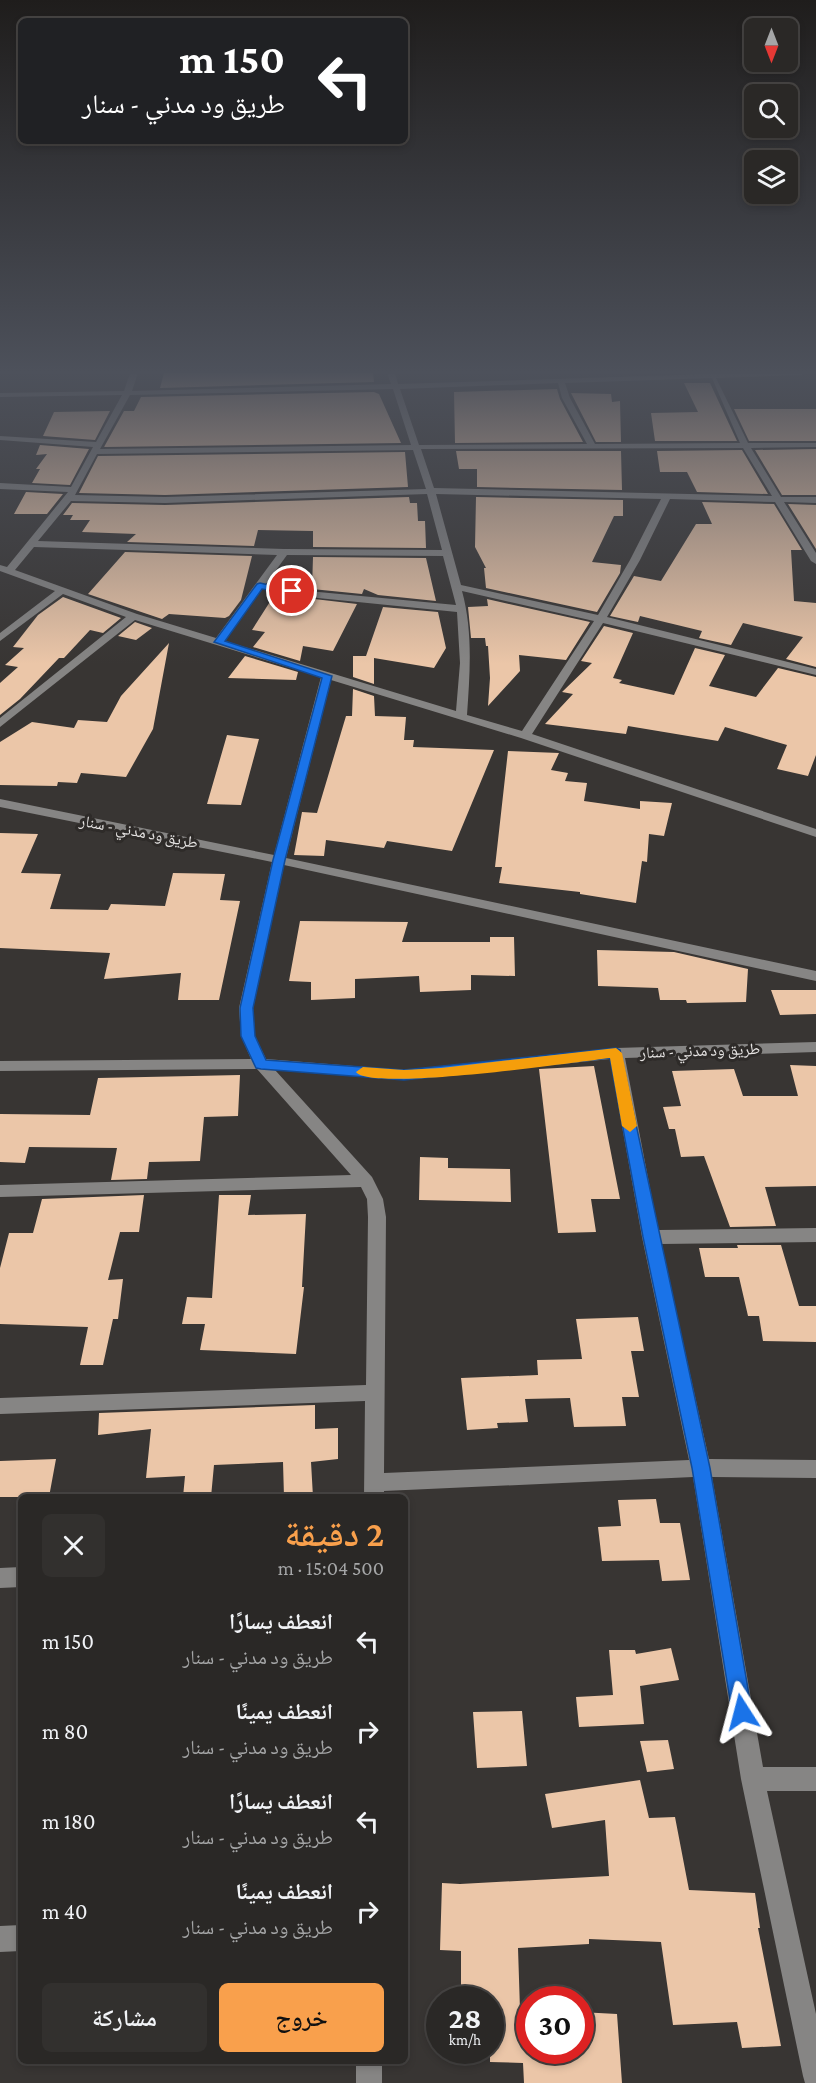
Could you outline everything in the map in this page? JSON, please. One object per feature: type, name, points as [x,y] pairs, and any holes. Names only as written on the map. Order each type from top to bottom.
[{"type":"street","points":[[84,470],[70,494],[30,544],[4,569],[133,616],[525,736],[816,833]]},
{"type":"street","points":[[424,470],[449,553],[462,609],[465,663],[460,716]]},
{"type":"street","points":[[760,470],[816,561]]},
{"type":"street","points":[[0,486],[70,494],[165,500],[430,491],[816,500]]},
{"type":"street","points":[[525,736],[601,619],[646,541],[666,498]]},
{"type":"street","points":[[30,544],[284,552],[449,553]]},
{"type":"street","points":[[219,642],[284,552]]},
{"type":"street","points":[[260,586],[308,594],[462,609]]},
{"type":"street","points":[[457,587],[601,619],[816,672]]},
{"type":"street","points":[[0,638],[61,591]]},
{"type":"street","points":[[0,724],[133,616]]},
{"type":"street","points":[[327,676],[279,860],[246,1008],[248,1036],[261,1064],[366,1181],[375,1199],[377,1217],[374,1489],[701,1468],[816,1469]]},
{"type":"street","name":"طريق ود مدني - سنار","points":[[0,803],[279,860],[816,976]]},
{"type":"street","name":"طريق ود مدني - سنار","points":[[0,1066],[261,1064],[404,1075],[616,1053],[816,1047]]},
{"type":"street","points":[[616,1053],[651,1237],[701,1468],[753,1779],[816,2076]]},
{"type":"street","points":[[0,1191],[366,1181]]},
{"type":"street","points":[[651,1237],[816,1235]]},
{"type":"street","points":[[0,1406],[374,1393]]},
{"type":"street","points":[[0,1578],[18,1577]]},
{"type":"street","points":[[753,1779],[816,1779]]},
{"type":"street","points":[[0,1939],[18,1938]]},
{"type":"street","points":[[369,2064],[369,2083]]},
{"type":"building","points":[[39,470],[78,470],[70,485],[32,483]]},
{"type":"building","points":[[91,470],[407,470],[408,487],[165,495],[79,493]]},
{"type":"building","points":[[477,470],[621,470],[622,490],[477,487]]},
{"type":"building","points":[[660,470],[754,470],[768,494],[697,492],[687,472]]},
{"type":"building","points":[[767,470],[816,470],[816,495],[782,495]]},
{"type":"building","points":[[26,492],[63,494],[47,514],[14,514]]},
{"type":"building","points":[[409,497],[410,503],[417,503],[418,521],[425,521],[426,548],[313,547],[313,531],[258,530],[254,546],[127,542],[136,534],[82,532],[90,520],[70,520],[73,515],[63,515],[72,503],[165,505]]},
{"type":"building","points":[[476,497],[623,500],[623,516],[614,516],[592,562],[621,565],[620,573],[597,612],[486,588],[484,568],[486,568],[475,547]]},
{"type":"building","points":[[702,502],[774,504],[802,550],[791,550],[794,601],[816,603],[816,667],[786,659],[803,637],[743,623],[731,645],[699,638],[702,631],[640,616],[638,622],[610,616],[634,576],[661,581],[696,524],[712,524]]},
{"type":"building","points":[[788,504],[816,505],[816,549]]},
{"type":"building","points":[[125,552],[252,556],[241,600],[229,616],[225,618],[169,614],[162,619],[88,594]]},
{"type":"building","points":[[313,557],[426,558],[436,601],[378,595],[364,589],[362,594],[312,589]]},
{"type":"building","points":[[63,597],[121,618],[103,633],[90,630],[64,658],[59,658],[20,699],[0,715],[0,683],[18,667],[5,665],[24,648],[13,647],[38,615]]},
{"type":"building","points":[[273,597],[297,597],[357,604],[333,651],[303,646],[300,661],[253,647],[265,632],[252,630]]},
{"type":"building","points":[[487,599],[590,622],[566,660],[519,655],[520,671],[488,706],[490,678],[488,646],[486,646],[485,638],[471,638],[468,607],[488,606]]},
{"type":"building","points":[[383,607],[438,612],[446,648],[434,668],[374,658],[374,684],[353,677],[353,656],[366,656]]},
{"type":"building","points":[[135,622],[152,628],[136,640],[118,636]]},
{"type":"building","points":[[604,626],[633,633],[613,678],[622,680],[619,683],[674,695],[695,648],[725,655],[709,686],[756,697],[778,668],[816,677],[816,755],[808,776],[777,769],[787,745],[725,727],[718,741],[628,726],[626,734],[545,724],[573,694],[562,692],[592,663],[581,661]]},
{"type":"building","points":[[169,643],[153,729],[126,777],[81,773],[77,783],[58,782],[57,786],[0,785],[0,742],[32,722],[74,728],[78,720],[107,722],[121,696]]},
{"type":"building","points":[[245,656],[298,672],[296,680],[228,678]]},
{"type":"building","points":[[353,689],[374,696],[375,716],[406,717],[404,740],[414,740],[413,747],[494,750],[452,851],[387,841],[384,848],[326,840],[324,856],[294,855],[302,812],[317,813],[346,716],[352,716]]},
{"type":"building","points":[[227,735],[259,739],[241,805],[207,804]]},
{"type":"building","points":[[508,751],[559,753],[551,770],[568,773],[565,781],[587,783],[584,801],[640,809],[640,801],[672,803],[664,836],[649,834],[647,862],[642,861],[636,903],[580,894],[580,892],[499,883],[502,867],[495,867]]},
{"type":"building","points":[[0,833],[38,834],[21,873],[61,874],[50,909],[108,910],[111,904],[165,906],[173,873],[225,874],[220,900],[240,901],[219,1000],[178,1000],[181,973],[104,979],[110,953],[0,948]]},
{"type":"building","points":[[300,921],[408,922],[402,942],[490,942],[490,937],[514,937],[515,976],[471,975],[471,990],[420,992],[419,976],[355,979],[355,998],[311,1000],[311,982],[289,981]]},
{"type":"building","points":[[597,950],[674,952],[748,969],[746,1002],[687,1003],[686,1000],[660,1000],[658,988],[598,986]]},
{"type":"building","points":[[771,990],[816,990],[816,1014],[780,1015]]},
{"type":"building","points":[[790,1065],[816,1066],[816,1186],[765,1187],[776,1226],[730,1227],[704,1156],[681,1157],[675,1129],[669,1129],[663,1107],[681,1106],[672,1071],[734,1069],[743,1096],[798,1096]]},
{"type":"building","points":[[594,1066],[620,1199],[591,1199],[596,1232],[558,1233],[539,1069]]},
{"type":"building","points":[[240,1075],[238,1116],[204,1117],[200,1161],[149,1162],[147,1179],[111,1180],[117,1148],[29,1147],[25,1163],[0,1162],[0,1114],[90,1115],[98,1078]]},
{"type":"building","points":[[420,1157],[448,1158],[448,1168],[510,1169],[511,1202],[419,1200]]},
{"type":"building","points":[[144,1195],[139,1232],[120,1232],[108,1280],[123,1279],[118,1319],[113,1319],[103,1365],[80,1365],[88,1327],[0,1324],[0,1268],[9,1233],[33,1233],[42,1199]]},
{"type":"building","points":[[219,1195],[251,1195],[248,1215],[306,1214],[302,1287],[304,1287],[296,1354],[200,1350],[205,1324],[182,1324],[187,1297],[212,1298]]},
{"type":"building","points":[[737,1245],[781,1245],[799,1306],[816,1306],[816,1342],[763,1341],[759,1316],[748,1316],[739,1277],[705,1277],[699,1248],[738,1248]]},
{"type":"building","points":[[638,1317],[644,1351],[631,1351],[639,1397],[622,1397],[626,1426],[574,1427],[570,1398],[525,1399],[528,1422],[497,1423],[498,1428],[467,1430],[461,1378],[538,1375],[537,1360],[582,1359],[576,1319]]},
{"type":"building","points":[[315,1405],[315,1429],[338,1428],[338,1459],[311,1462],[313,1494],[284,1494],[283,1462],[214,1465],[211,1494],[183,1494],[185,1476],[146,1478],[151,1429],[98,1435],[99,1413]]},
{"type":"building","points":[[56,1459],[50,1494],[18,1494],[18,1497],[0,1497],[0,1461]]},
{"type":"building","points":[[656,1499],[660,1523],[680,1523],[690,1580],[662,1581],[659,1560],[602,1561],[598,1527],[621,1526],[618,1500]]},
{"type":"building","points":[[671,1648],[679,1680],[640,1686],[644,1724],[579,1727],[576,1697],[613,1695],[609,1650],[635,1650],[636,1654]]},
{"type":"building","points":[[522,1711],[527,1766],[477,1768],[473,1712]]},
{"type":"building","points":[[668,1740],[674,1769],[647,1772],[640,1741]]},
{"type":"building","points":[[640,1780],[649,1818],[675,1817],[689,1890],[755,1893],[760,1928],[758,1928],[781,2046],[742,2048],[737,2022],[673,2025],[661,1942],[589,1939],[589,1944],[518,1948],[519,1986],[516,1986],[516,2063],[504,2062],[504,1986],[461,1986],[461,1951],[440,1950],[442,1883],[609,1876],[605,1820],[552,1828],[545,1794]]},
{"type":"building","points":[[594,2013],[617,2014],[622,2083],[524,2083],[523,2064],[594,2064]]},
{"type":"slow traffic","points":[[363,1072],[404,1075],[616,1053],[630,1126]]},
{"type":"route","points":[[292,591],[260,586],[219,642],[327,676],[279,860],[246,1008],[248,1036],[261,1064],[404,1075],[616,1053],[651,1237],[701,1468],[742,1712]]}]
